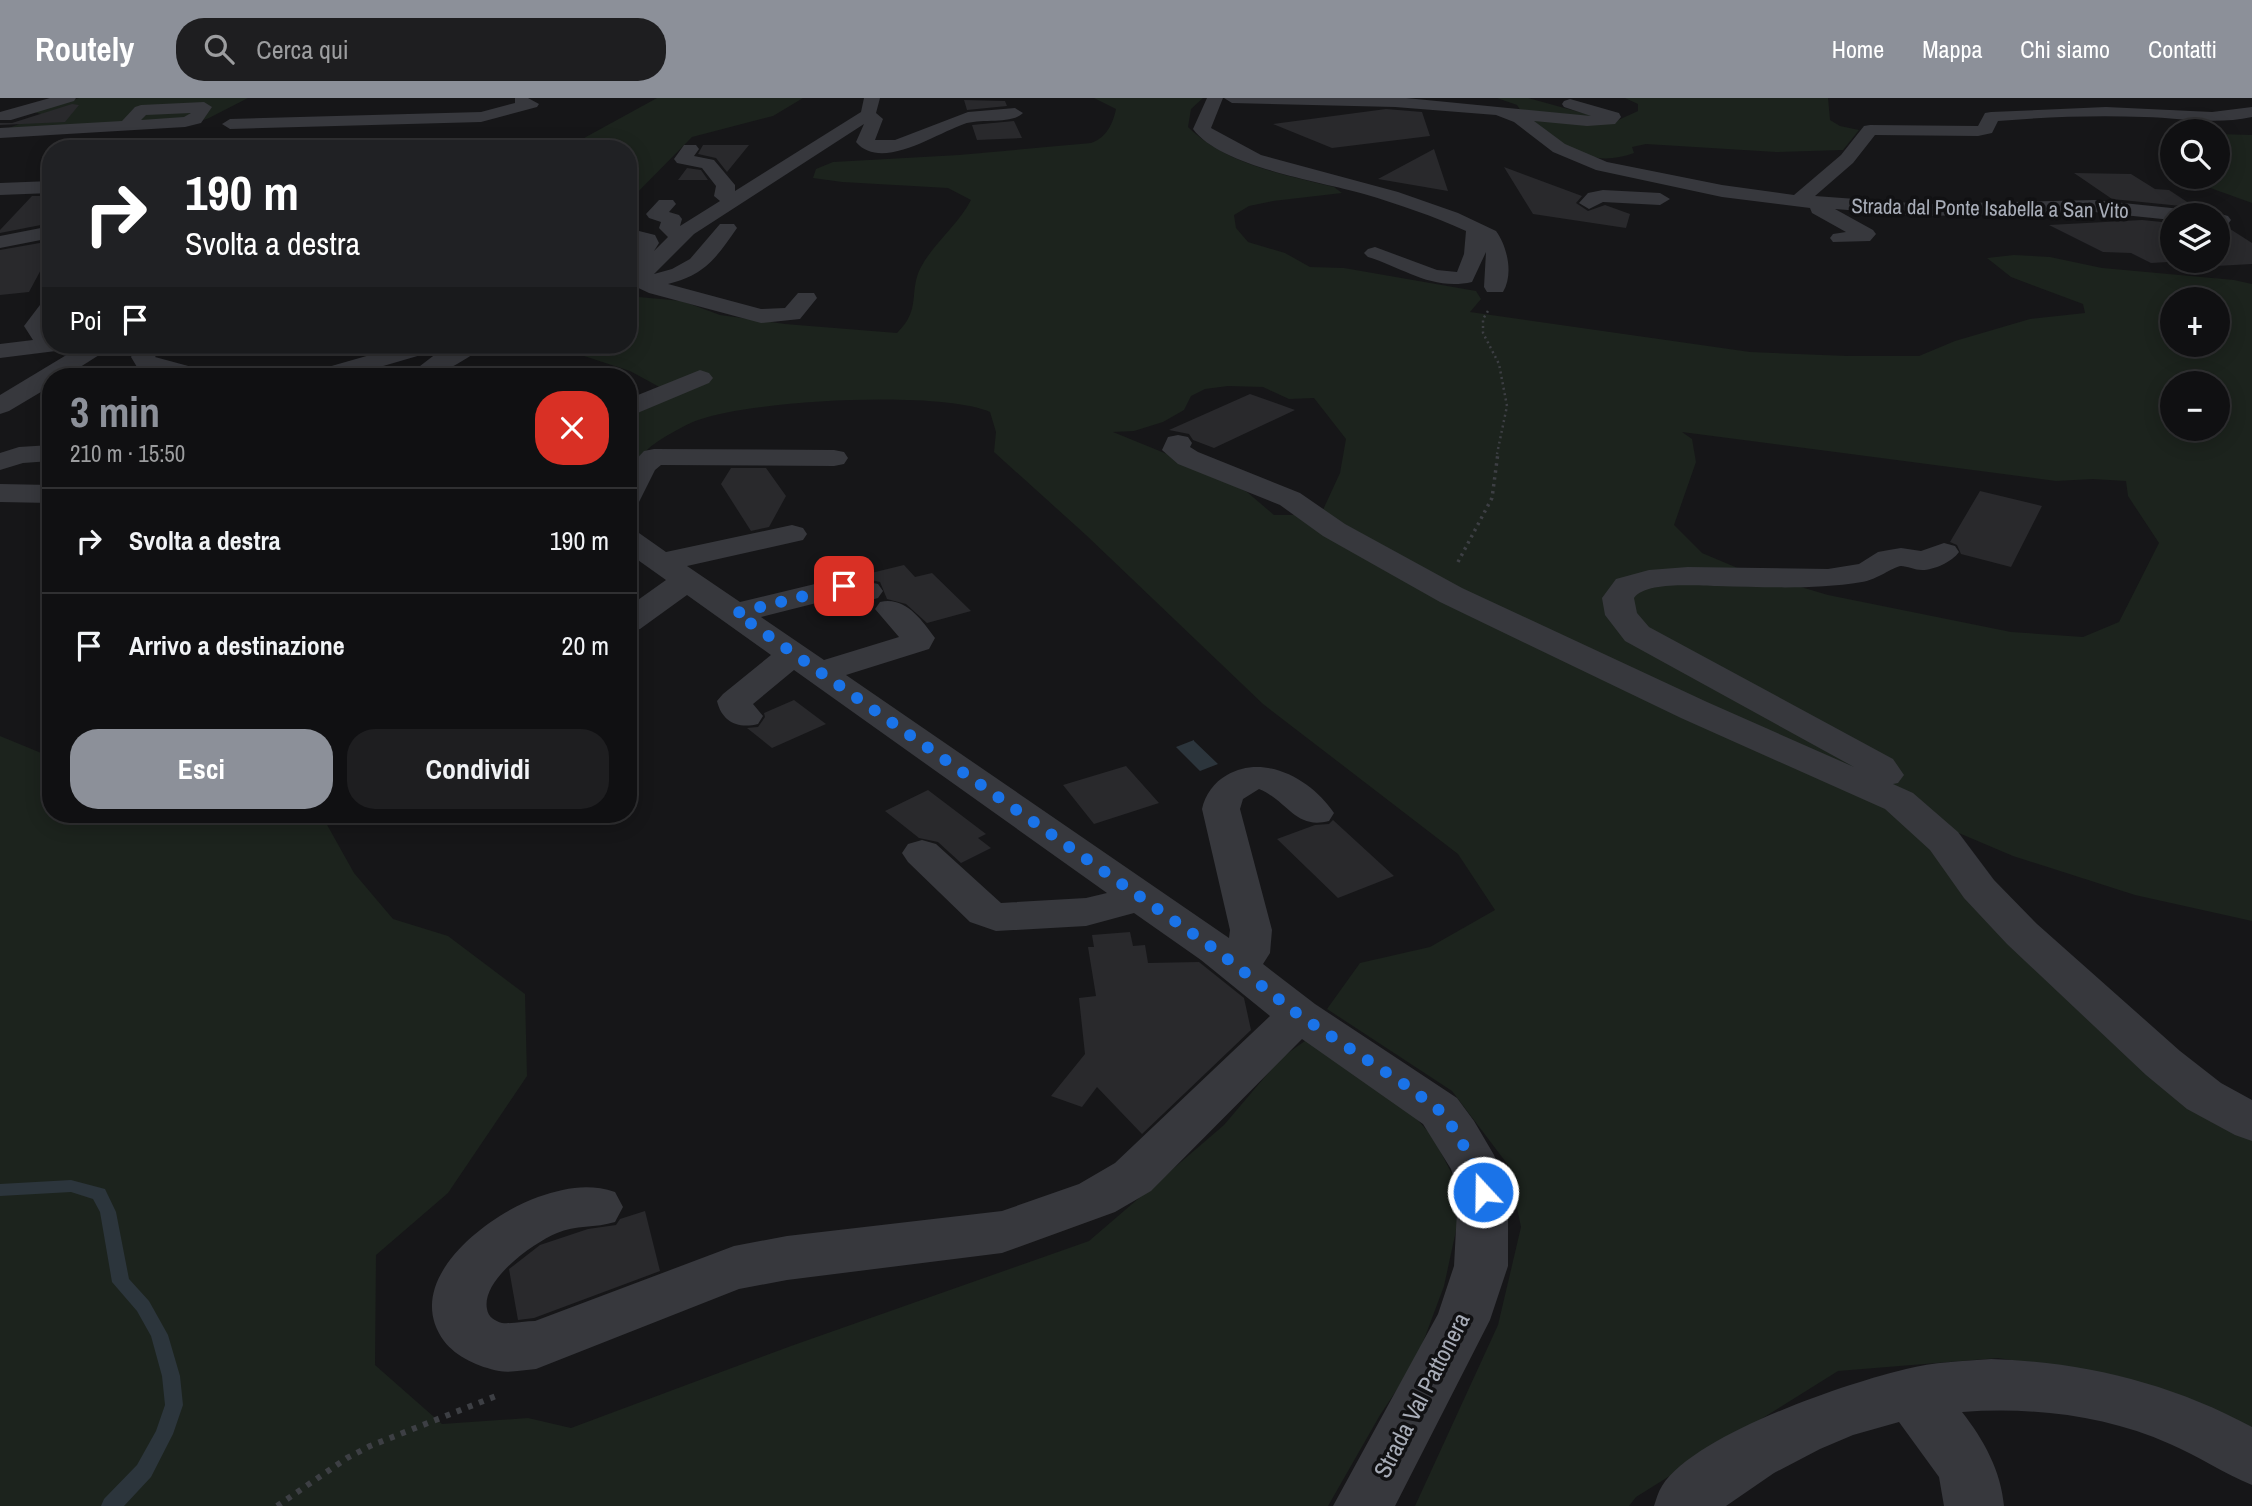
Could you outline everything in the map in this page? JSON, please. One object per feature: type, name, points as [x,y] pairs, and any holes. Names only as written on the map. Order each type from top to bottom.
[{"type":"street","points":[[0,117],[68,98]]},
{"type":"street","name":"Strada dal Ponte Isabella a San Vito","points":[[1485,98],[1519,116],[1559,148],[1602,166],[1722,191],[1798,201],[1924,210],[2094,206],[2160,213]]},
{"type":"street","points":[[1990,98],[1993,111],[1998,116]]},
{"type":"street","points":[[1248,109],[1220,99],[1202,129],[1248,157],[1383,195],[1489,235],[1495,243],[1497,253],[1494,287]]},
{"type":"street","name":"Strada dal Ponte Isabella a San Vito","points":[[1220,99],[1444,104],[1498,110],[1519,116]]},
{"type":"street","points":[[2212,100],[2252,100]]},
{"type":"street","points":[[0,130],[185,122],[220,126],[481,117],[531,104],[521,101]]},
{"type":"street","points":[[99,140],[133,134],[351,111],[395,102]]},
{"type":"street","points":[[0,130],[70,104],[87,103]]},
{"type":"street","points":[[1519,116],[1587,121],[1602,121],[1613,117],[1570,104]]},
{"type":"street","name":"Strada dal Ponte Isabella a San Vito","points":[[1798,201],[1852,153],[1870,130],[1978,131],[1986,129],[1991,117],[2099,111],[2228,115],[2252,112]]},
{"type":"street","points":[[870,115],[865,142],[867,145],[890,147],[961,119],[1015,113]]},
{"type":"street","points":[[870,115],[891,124]]},
{"type":"street","points":[[637,278],[680,236],[786,160],[870,115]]},
{"type":"street","points":[[2228,115],[2252,127]]},
{"type":"street","points":[[1212,137],[1261,143]]},
{"type":"street","points":[[690,149],[683,159],[708,164],[726,185],[724,196],[737,197]]},
{"type":"street","points":[[1814,164],[1836,153],[1852,153]]},
{"type":"street","points":[[710,167],[728,161]]},
{"type":"street","points":[[1589,202],[1595,197],[1603,196],[1676,201],[1693,199],[1680,192],[1610,174],[1602,166]]},
{"type":"street","points":[[1283,169],[1343,169],[1385,181]]},
{"type":"street","points":[[1724,174],[1751,176]]},
{"type":"street","points":[[0,189],[42,187]]},
{"type":"street","points":[[1798,201],[1816,207],[1866,234],[1863,237],[1840,238]]},
{"type":"street","points":[[666,204],[656,214],[672,219],[670,231],[680,236]]},
{"type":"street","points":[[637,278],[679,274],[693,268],[712,249],[715,240],[727,228]]},
{"type":"street","points":[[1375,253],[1395,258],[1421,273],[1456,279],[1464,277],[1473,260],[1478,235],[1475,228]]},
{"type":"street","points":[[0,242],[42,234]]},
{"type":"street","points":[[637,236],[648,239],[649,243],[637,258]]},
{"type":"street","points":[[637,278],[730,308],[774,317],[792,314],[806,298]]},
{"type":"street","points":[[42,318],[36,326],[37,333],[42,336]]},
{"type":"street","points":[[0,351],[42,346]]},
{"type":"street","points":[[62,368],[84,354]]},
{"type":"street","points":[[143,354],[146,362],[168,368]]},
{"type":"street","points":[[351,368],[399,354]]},
{"type":"street","points":[[432,368],[456,354]]},
{"type":"street","points":[[637,405],[700,378]]},
{"type":"street","points":[[3,404],[42,380]]},
{"type":"street","points":[[3,404],[42,401]]},
{"type":"street","points":[[1178,443],[1176,450],[1188,458],[1290,499],[1334,530],[1451,595],[1573,650],[1694,710],[1899,801],[1944,841],[1979,889],[2022,934],[2162,1063],[2204,1096],[2252,1122]]},
{"type":"street","points":[[0,462],[19,455],[42,454]]},
{"type":"street","points":[[637,479],[643,466],[654,457],[834,458]]},
{"type":"street","points":[[0,494],[42,494]]},
{"type":"street","points":[[637,604],[659,561],[792,534]]},
{"type":"street","points":[[1899,801],[1893,785],[1880,767],[1637,634],[1621,615],[1618,598],[1627,586],[1649,579],[1688,576],[1828,579],[1868,572],[1889,559],[1901,557],[1924,561],[1944,552]]},
{"type":"street","name":"Strada Val Pattonera","points":[[659,561],[807,662],[1238,967],[1299,1015],[1410,1088],[1440,1111],[1457,1133],[1476,1169],[1483,1192],[1481,1266],[1463,1320],[1363,1506]]},
{"type":"street","points":[[736,613],[844,586],[857,587],[879,600],[918,638],[917,642],[807,662],[735,701],[737,710],[745,716]]},
{"type":"street","points":[[1238,967],[1248,953],[1251,930],[1221,809],[1222,800],[1245,778],[1259,777],[1278,782],[1315,813]]},
{"type":"street","points":[[922,853],[985,912],[996,917],[1086,912],[1138,898]]},
{"type":"street","points":[[597,1208],[579,1206],[543,1216],[510,1234],[481,1261],[461,1289],[460,1319],[473,1336],[500,1347],[536,1345],[734,1268],[787,1258],[1002,1232],[1055,1215],[1097,1198],[1133,1177],[1299,1015]]},
{"type":"street","points":[[1684,1506],[1695,1493],[1768,1444],[1841,1411],[1909,1393],[1976,1385],[2038,1384],[2100,1395],[2186,1423],[2252,1457]]},
{"type":"street","points":[[1909,1393],[1960,1455],[1975,1488],[1974,1506]]},
{"type":"path","points":[[1451,595],[1457,564],[1492,498],[1499,442],[1507,406],[1499,364],[1483,333],[1483,319],[1493,303],[1494,287]]},
{"type":"shaded area","points":[[79,98],[248,98],[195,123],[3,130],[44,115],[34,112]]},
{"type":"shaded area","points":[[657,98],[803,98],[773,116],[692,137],[637,193],[637,140],[580,140]]},
{"type":"shaded area","points":[[1094,98],[1203,98],[1191,109],[1188,127],[1203,140],[1238,159],[1334,187],[1342,193],[1273,201],[1249,206],[1234,215],[1236,228],[1248,242],[1285,253],[1310,267],[1344,268],[1476,291],[1481,299],[1470,312],[1750,352],[1919,356],[1955,341],[2030,319],[2085,313],[2083,304],[2011,277],[1987,258],[2014,255],[2050,257],[2102,268],[2252,284],[2252,921],[2135,895],[2013,856],[1947,828],[1702,701],[1471,594],[1322,512],[1340,473],[1346,439],[1314,398],[1289,399],[1263,387],[1228,386],[1205,389],[1191,396],[1184,410],[1163,422],[1134,431],[1113,432],[1194,465],[1247,492],[1274,515],[1297,515],[1882,805],[2252,1133],[2252,1439],[2069,1369],[1998,1358],[1838,1371],[1636,1497],[1629,1506],[1415,1506],[1498,1325],[1521,1227],[1508,1165],[1452,1091],[1327,1009],[1360,963],[1430,947],[1495,910],[1458,854],[1263,704],[1086,535],[994,452],[996,432],[990,412],[965,405],[890,400],[845,400],[759,407],[693,422],[657,442],[637,464],[637,414],[676,396],[637,375],[637,368],[621,368],[578,354],[637,354],[637,297],[682,301],[720,315],[785,324],[897,333],[905,324],[912,308],[915,284],[921,267],[971,200],[948,188],[813,178],[816,169],[833,162],[959,155],[1091,143],[1101,138],[1108,130],[1116,109]],"holes":[[[1682,432],[2056,481],[2126,481],[2128,496],[2159,543],[2119,622],[2083,637],[2011,632],[1828,595],[1740,569],[1702,553],[1674,525],[1696,462],[1692,439]]]},
{"type":"shaded area","points":[[1497,98],[1528,98],[1601,118],[1521,111],[1517,105]]},
{"type":"shaded area","points":[[1625,98],[1828,98],[1830,120],[1840,126],[1859,130],[1843,150],[1776,152],[1646,144],[1632,147],[1634,153],[1604,158],[1591,157],[1567,147],[1532,120],[1614,122],[1638,111],[1638,104]]},
{"type":"shaded area","points":[[2230,134],[2252,135],[2252,203],[2213,189],[2230,189]]},
{"type":"shaded area","points":[[0,736],[42,753],[42,823],[326,823],[354,873],[393,919],[448,936],[525,994],[527,1076],[448,1193],[376,1255],[375,1365],[442,1424],[528,1418],[571,1428],[791,1346],[1089,1241],[1224,1125],[1281,1058],[1309,1038],[1405,1106],[1433,1137],[1455,1180],[1457,1226],[1444,1286],[1416,1361],[1380,1415],[1328,1506],[0,1506]]},
{"type":"shaded area","points":[[1194,740],[1218,764],[1200,771],[1176,747]]},
{"type":"building","points":[[964,100],[1005,101],[1007,106],[967,110]]},
{"type":"building","points":[[72,104],[79,105],[65,122],[0,125],[0,123],[12,123]]},
{"type":"building","points":[[1386,109],[1422,112],[1430,136],[1332,148],[1273,124]]},
{"type":"building","points":[[1014,121],[1022,138],[977,140],[972,125]]},
{"type":"building","points":[[703,145],[749,145],[727,172],[716,158],[698,154]]},
{"type":"building","points":[[1434,149],[1448,191],[1378,179]]},
{"type":"building","points":[[1504,167],[1582,196],[1576,203],[1588,211],[1605,205],[1630,214],[1626,228],[1533,214]]},
{"type":"building","points":[[687,168],[701,170],[708,180],[678,180]]},
{"type":"building","points":[[2074,173],[2131,174],[2155,189],[2169,190],[2189,203],[2160,204],[2112,199]]},
{"type":"building","points":[[32,196],[42,196],[42,225],[0,233]]},
{"type":"building","points":[[2142,220],[2160,222],[2160,262],[2151,263],[2131,253],[2103,252],[2049,225]]},
{"type":"building","points":[[2230,229],[2252,243],[2252,264],[2230,265]]},
{"type":"building","points":[[42,243],[42,268],[29,292],[0,295],[0,250]]},
{"type":"building","points":[[1250,394],[1295,410],[1214,448],[1193,440],[1189,434],[1169,430]]},
{"type":"building","points":[[731,468],[766,468],[786,496],[769,527],[751,531],[721,484]]},
{"type":"building","points":[[1980,491],[2042,506],[2011,567],[1961,554],[1957,545],[1950,542]]},
{"type":"building","points":[[904,565],[915,577],[932,573],[971,611],[927,623],[906,604],[887,599],[880,582],[871,580],[867,574]]},
{"type":"building","points":[[794,700],[826,724],[772,748],[747,728],[758,727],[765,717],[764,713]]},
{"type":"building","points":[[1126,766],[1159,803],[1094,824],[1063,785]]},
{"type":"building","points":[[928,790],[986,834],[978,838],[991,848],[961,863],[938,842],[919,838],[885,811]]},
{"type":"building","points":[[1333,820],[1394,876],[1338,898],[1277,839],[1315,825],[1329,824]]},
{"type":"building","points":[[1130,932],[1133,946],[1145,945],[1148,963],[1199,962],[1244,998],[1251,1030],[1142,1134],[1097,1087],[1082,1107],[1051,1096],[1085,1054],[1079,998],[1096,996],[1088,947],[1094,947],[1092,935]]},
{"type":"building","points":[[645,1211],[660,1271],[534,1318],[518,1320],[509,1269],[540,1245],[588,1229],[616,1225],[620,1219]]},
{"type":"waterway","points":[[0,1190],[71,1186],[99,1194],[108,1212],[121,1282],[143,1306],[159,1335],[171,1376],[174,1405],[164,1434],[144,1471],[111,1506]]},
{"type":"route","points":[[844,586],[736,613],[1138,898],[1216,950],[1299,1015],[1410,1088],[1440,1111],[1457,1133],[1476,1169],[1483,1192]]}]
